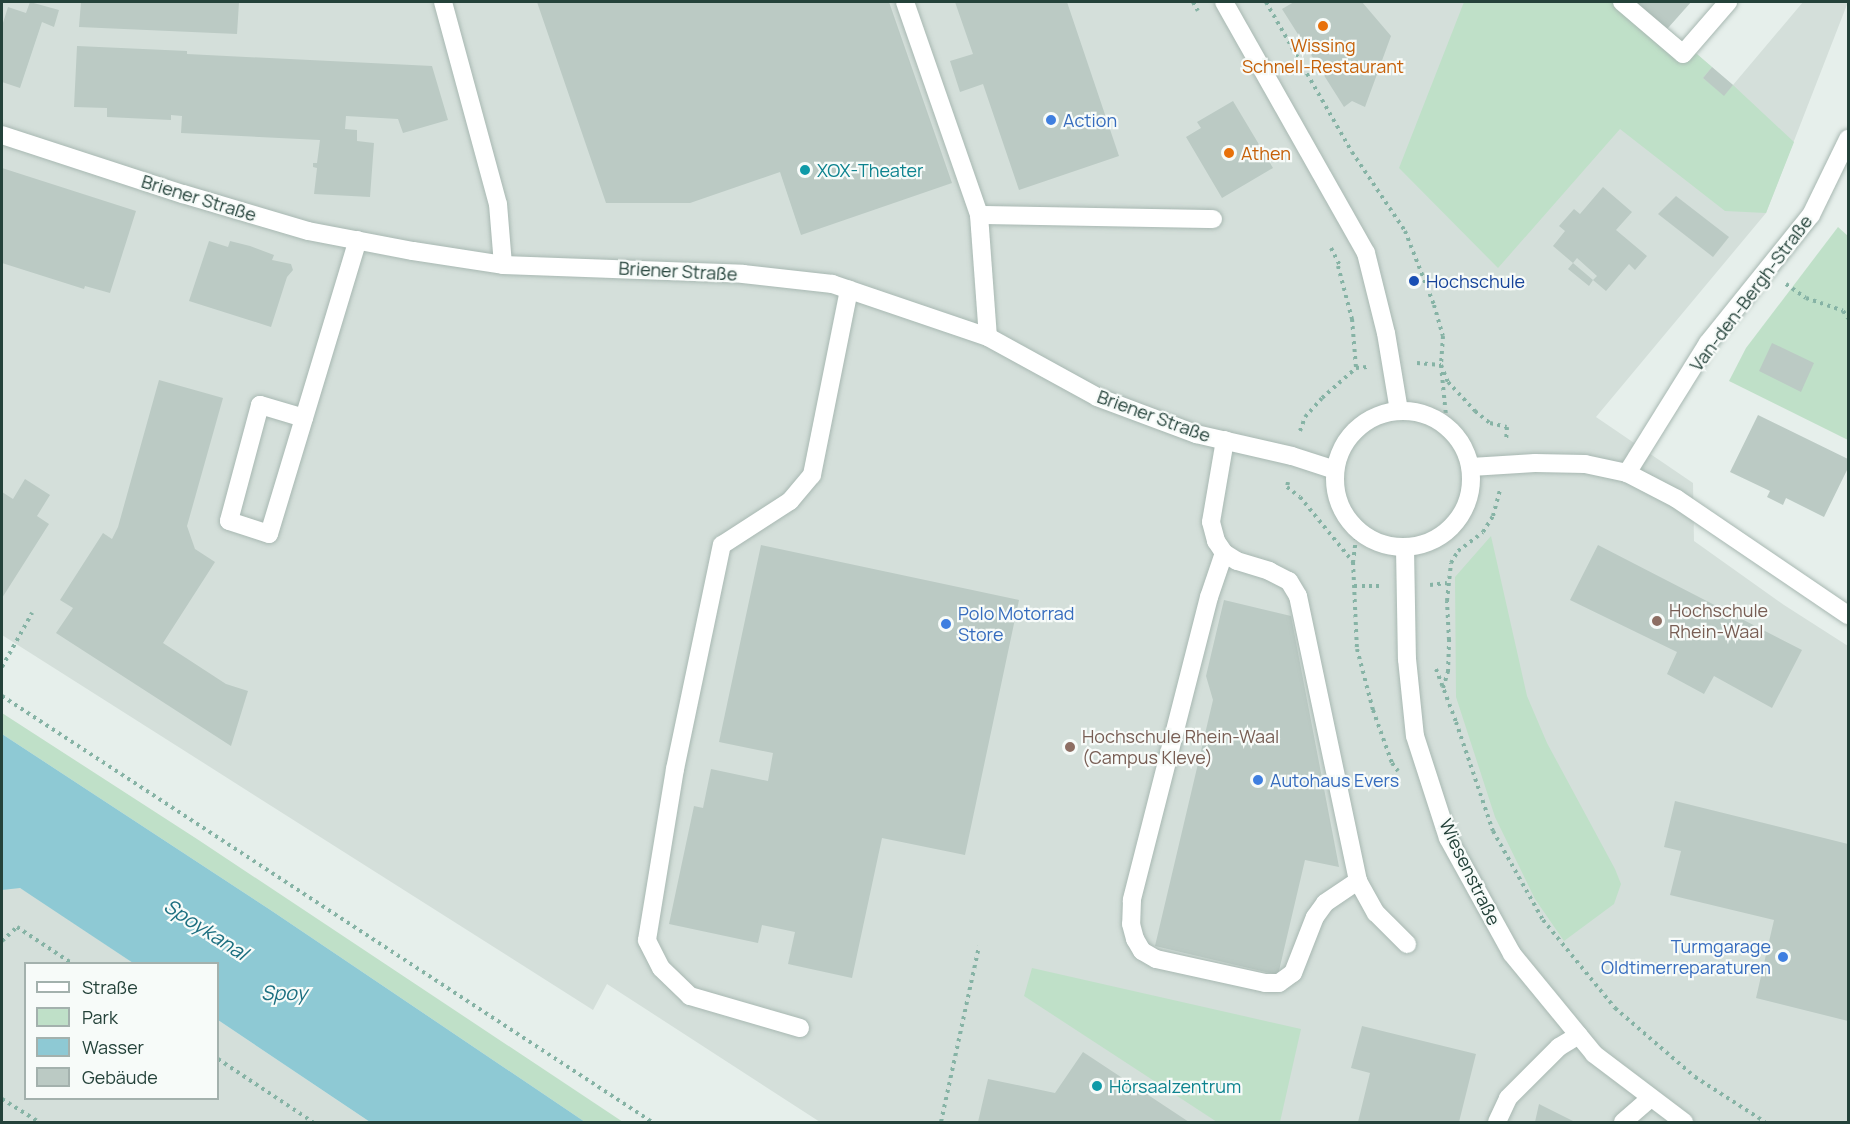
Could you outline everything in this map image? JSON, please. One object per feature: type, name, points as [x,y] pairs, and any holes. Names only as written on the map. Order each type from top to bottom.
[{"type":"street","points":[[442,2],[498,204],[503,265]]},
{"type":"street","points":[[905,2],[979,215],[988,337]]},
{"type":"street","points":[[1224,2],[1366,253],[1392,365],[1399,411]]},
{"type":"street","points":[[1622,2],[1683,54],[1728,2]]},
{"type":"street","name":"Briener Straße","points":[[2,135],[308,231],[358,240],[503,265],[743,274],[832,284],[988,337],[1096,397],[1196,434],[1292,456],[1335,470]]},
{"type":"street","name":"Van-den-Bergh-Straße","points":[[1627,473],[1708,343],[1811,215],[1848,139]]},
{"type":"street","points":[[979,215],[1213,219]]},
{"type":"street","points":[[304,418],[260,405],[229,521],[269,534],[358,240]]},
{"type":"street","points":[[800,1028],[690,996],[661,968],[648,940],[675,769],[722,545],[790,501],[812,475],[849,290]]},
{"type":"street","points":[[1399,411],[1416,412],[1447,426],[1462,445],[1471,467],[1471,491],[1463,513],[1448,531],[1428,543],[1405,548],[1379,544],[1357,530],[1343,513],[1336,492],[1335,470],[1342,448],[1356,429],[1376,416],[1399,411]]},
{"type":"street","points":[[1225,440],[1211,522],[1216,541],[1224,553],[1237,561],[1289,580],[1298,596],[1358,881],[1376,914],[1407,944]]},
{"type":"street","points":[[1471,467],[1585,464],[1627,473],[1677,499],[1848,615]]},
{"type":"street","name":"Wiesenstraße","points":[[1405,548],[1407,659],[1415,736],[1448,838],[1512,954],[1594,1054],[1684,1122]]},
{"type":"street","points":[[1224,553],[1209,597],[1132,900],[1131,924],[1135,939],[1142,951],[1156,959],[1265,984],[1279,983],[1293,973],[1306,946],[1315,917],[1325,903],[1358,881]]},
{"type":"street","points":[[1497,1122],[1508,1098],[1559,1047],[1579,1035]]},
{"type":"street","points":[[1623,1122],[1651,1098]]},
{"type":"path","points":[[1266,2],[1352,152],[1405,231],[1434,305],[1443,336],[1441,365],[1447,426]]},
{"type":"path","points":[[1338,262],[1352,319],[1356,368]]},
{"type":"path","points":[[1766,270],[1806,298],[1843,311],[1848,318]]},
{"type":"path","points":[[1357,530],[1353,562],[1300,497],[1287,487],[1292,456],[1305,417],[1356,368],[1418,363],[1441,365]]},
{"type":"path","points":[[1441,365],[1448,382],[1475,411],[1490,423],[1507,427],[1506,465],[1493,516],[1483,532],[1458,551],[1451,563],[1446,601],[1449,640],[1448,672],[1443,688],[1493,831],[1543,920],[1615,1008],[1695,1077],[1765,1122]]},
{"type":"path","points":[[2,667],[32,613]]},
{"type":"path","points":[[2,696],[652,1122]]},
{"type":"path","points":[[2,941],[17,927],[71,962]]},
{"type":"path","points":[[941,1122],[979,946]]},
{"type":"path","points":[[219,1060],[314,1122]]},
{"type":"path","points":[[2,1099],[39,1122]]},
{"type":"shaded area","points":[[2,2],[1691,2],[1667,29],[1733,85],[1803,2],[1848,2],[1766,213],[1596,417],[1693,483],[1694,541],[1784,605],[1848,646],[1848,1122],[820,1122],[607,984],[593,1010],[2,635]]},
{"type":"shaded area","points":[[11,887],[20,888],[132,962],[24,962],[24,1100],[219,1100],[219,1021],[370,1122],[2,1122],[2,890]]},
{"type":"green space","points":[[1464,2],[1637,2],[1712,67],[1703,78],[1724,95],[1733,85],[1794,142],[1766,213],[1725,211],[1620,129],[1498,268],[1399,168]]},
{"type":"green space","points":[[1838,227],[1848,236],[1848,440],[1729,381],[1746,348]]},
{"type":"green space","points":[[1491,536],[1527,696],[1547,743],[1621,884],[1614,904],[1564,941],[1535,899],[1495,817],[1456,697],[1455,577]]},
{"type":"green space","points":[[2,713],[197,839],[623,1122],[585,1122],[269,909],[2,734]]},
{"type":"green space","points":[[1032,968],[1301,1029],[1280,1122],[1217,1122],[1024,996]]},
{"type":"water","name":"Spoy","points":[[2,734],[269,909],[585,1122],[370,1122],[219,1021],[219,962],[131,962],[20,888],[2,890]]},
{"type":"building","points":[[30,2],[59,10],[54,27],[42,22],[20,88],[2,82],[2,26],[8,7],[26,13]]},
{"type":"building","points":[[81,2],[239,2],[237,34],[79,27]]},
{"type":"building","points":[[537,2],[889,2],[952,183],[801,235],[780,172],[690,203],[606,203]]},
{"type":"building","name":"Action","points":[[955,2],[1067,2],[1119,156],[1019,190],[983,84],[960,92],[950,61],[973,54]]},
{"type":"building","points":[[1294,2],[1362,2],[1391,36],[1365,107],[1352,101],[1344,107],[1282,9]]},
{"type":"building","points":[[1635,2],[1691,2],[1667,29]]},
{"type":"building","points":[[77,46],[432,66],[448,120],[403,133],[398,119],[346,116],[345,129],[357,130],[357,141],[374,143],[370,197],[314,194],[317,168],[313,167],[313,163],[317,163],[320,140],[181,133],[182,116],[171,115],[171,120],[107,117],[107,108],[74,107]]},
{"type":"building","points":[[1712,67],[1733,85],[1724,96],[1703,78]]},
{"type":"building","name":"Athen","points":[[1233,101],[1273,168],[1222,198],[1186,137],[1201,128],[1197,122]]},
{"type":"building","points":[[2,168],[136,211],[110,293],[85,286],[84,289],[2,263]]},
{"type":"building","points":[[1603,187],[1632,212],[1616,230],[1647,256],[1635,270],[1629,264],[1606,291],[1593,280],[1597,276],[1577,258],[1573,263],[1553,246],[1565,231],[1559,226],[1574,209],[1580,214]]},
{"type":"building","points":[[1676,196],[1729,237],[1713,257],[1658,214]]},
{"type":"building","points":[[209,241],[228,247],[230,241],[250,246],[274,255],[272,260],[291,264],[293,270],[287,277],[271,327],[189,301]]},
{"type":"building","points":[[1573,263],[1593,280],[1589,286],[1568,269]]},
{"type":"building","points":[[1772,343],[1814,363],[1801,392],[1759,371]]},
{"type":"building","points":[[159,380],[223,398],[187,526],[195,549],[215,562],[163,643],[226,684],[248,691],[231,746],[56,633],[73,608],[60,600],[103,533],[112,539],[118,527]]},
{"type":"building","points":[[1758,415],[1848,459],[1848,468],[1824,517],[1786,498],[1783,505],[1767,497],[1770,491],[1730,472]]},
{"type":"building","points":[[25,479],[50,495],[37,516],[49,524],[2,598],[2,492],[13,499]]},
{"type":"building","points":[[761,545],[1019,600],[965,855],[882,838],[852,978],[788,964],[795,932],[762,925],[758,943],[669,924],[694,806],[703,808],[711,769],[768,781],[773,753],[719,742]]},
{"type":"building","points":[[1598,545],[1802,650],[1772,708],[1714,676],[1704,694],[1667,674],[1677,652],[1570,600]]},
{"type":"building","name":"Autohaus Evers","points":[[1224,600],[1291,616],[1339,867],[1305,860],[1278,975],[1155,946],[1213,700],[1206,676]]},
{"type":"building","points":[[1675,801],[1848,844],[1848,1021],[1756,998],[1774,920],[1670,895],[1681,851],[1664,847]]},
{"type":"building","points":[[1362,1026],[1476,1054],[1459,1122],[1358,1122],[1370,1073],[1351,1068]]},
{"type":"building","name":"Hörsaalzentrum","points":[[1083,1052],[1189,1122],[978,1122],[988,1079],[1055,1093]]},
{"type":"building","points":[[1539,1104],[1575,1122],[1535,1122]]},
{"type":"place","name":"Wissing Schnell-Restaurant","points":[[1323,26]]},
{"type":"place","name":"Action","points":[[1051,120]]},
{"type":"place","name":"Athen","points":[[1229,153]]},
{"type":"place","name":"XOX-Theater","points":[[805,170]]},
{"type":"place","name":"Hochschule","points":[[1414,281]]},
{"type":"place","name":"Hochschule Rhein-Waal","points":[[1657,621]]},
{"type":"place","name":"Polo Motorrad Store","points":[[946,624]]},
{"type":"place","name":"Hochschule Rhein-Waal (Campus Kleve)","points":[[1070,747]]},
{"type":"place","name":"Autohaus Evers","points":[[1258,780]]},
{"type":"place","name":"Turmgarage Oldtimerreparaturen","points":[[1783,957]]},
{"type":"place","name":"Hörsaalzentrum","points":[[1097,1086]]},
{"type":"water label","name":"Spoykanal","points":[[206,929]]}]
